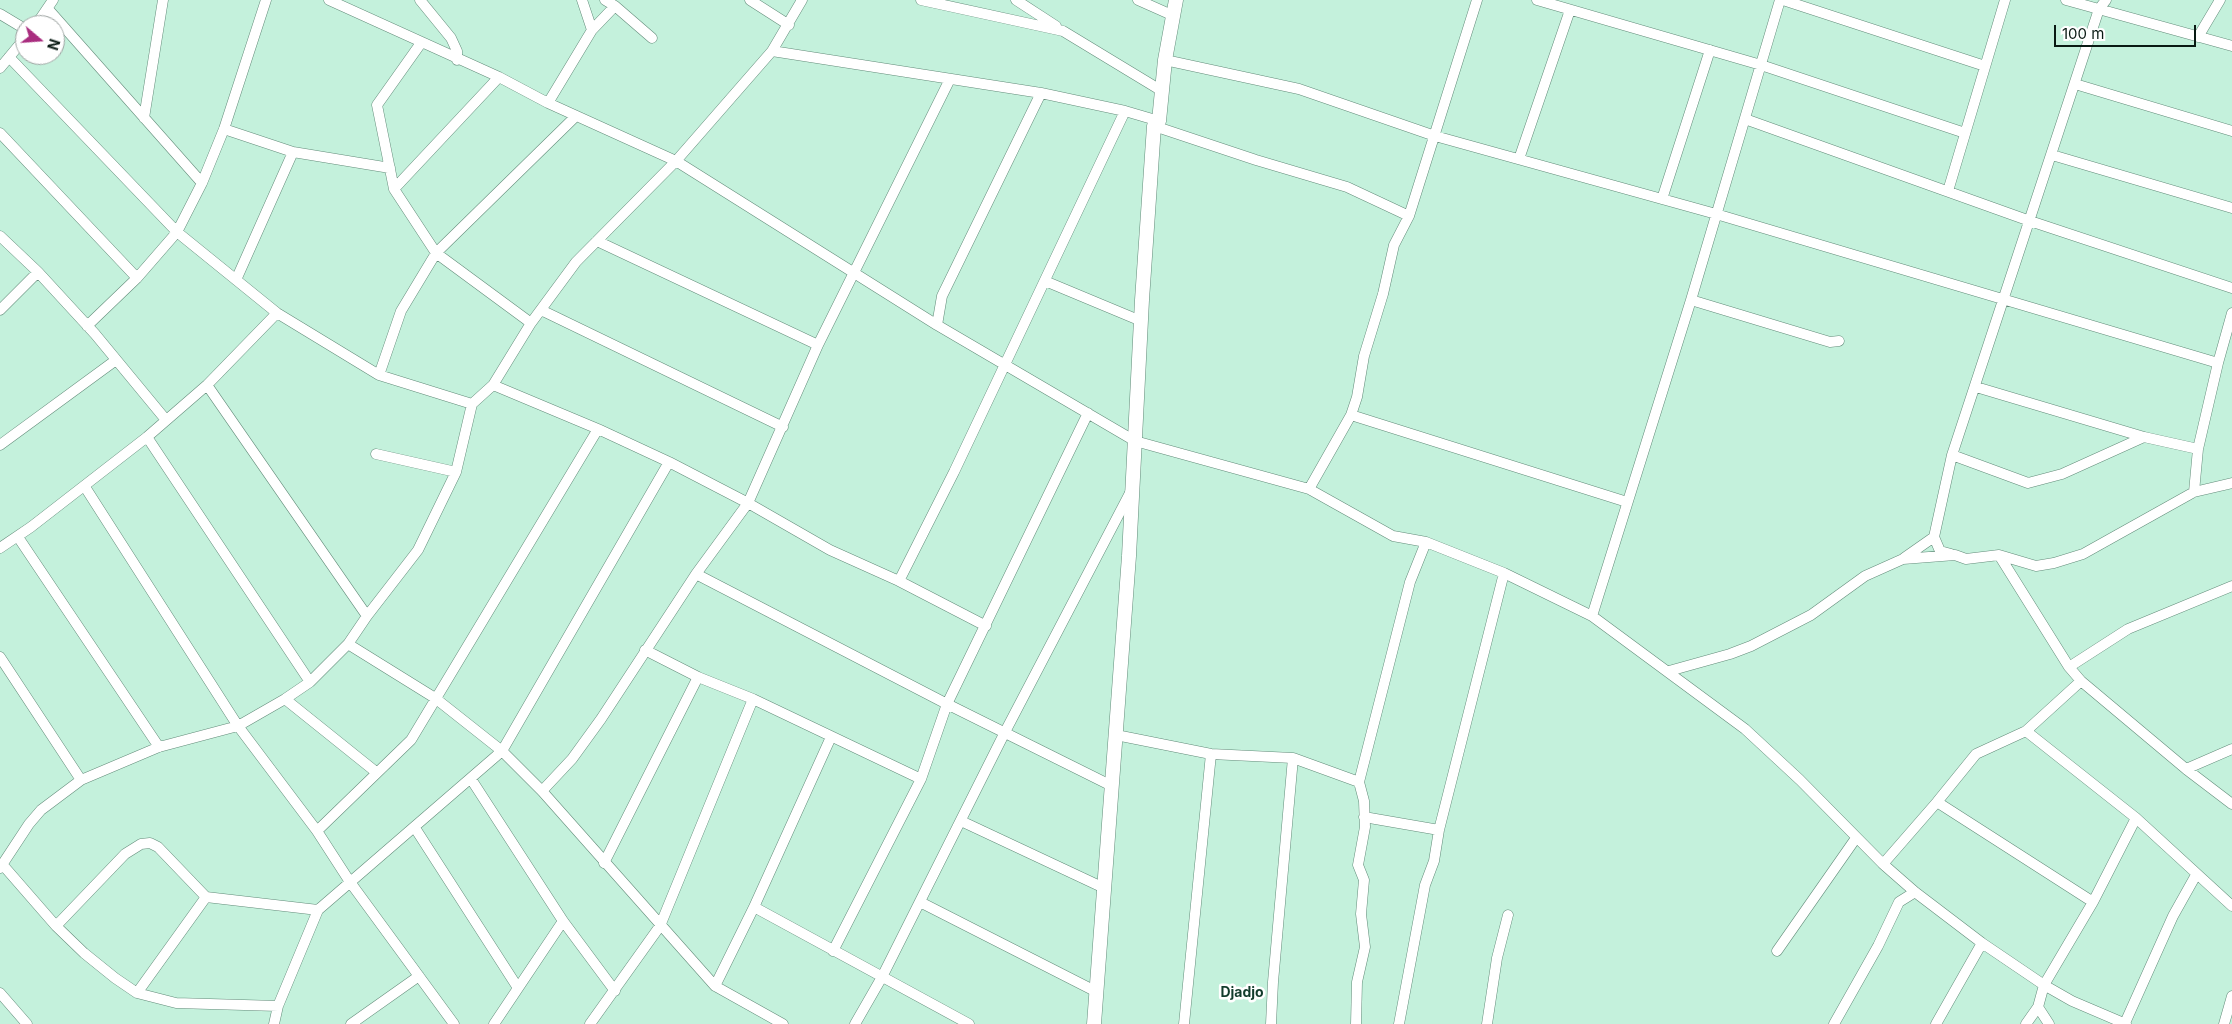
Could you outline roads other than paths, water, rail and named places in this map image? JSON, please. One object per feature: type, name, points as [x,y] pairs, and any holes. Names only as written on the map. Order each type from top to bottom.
[{"type":"main road","points":[[1094,1024],[1116,735],[1133,485],[1141,322],[1156,123],[1176,0]]},
{"type":"street","points":[[144,118],[163,0]]},
{"type":"street","points":[[88,326],[136,278],[177,232],[202,183],[224,128],[266,0]]},
{"type":"street","points":[[329,0],[457,60],[499,77],[548,103],[676,161],[937,325],[1135,441],[1309,489],[1393,536],[1426,542],[1504,573],[1592,616],[1669,671],[1745,729],[1800,780],[1883,864],[1915,892],[1982,943],[2044,985],[2072,1001],[2126,1024],[2173,916],[2196,875]]},
{"type":"street","points":[[420,0],[451,38],[457,51],[457,60]]},
{"type":"street","points":[[582,0],[592,30]]},
{"type":"street","points":[[605,0],[615,6],[652,38]]},
{"type":"street","points":[[750,0],[789,25]]},
{"type":"street","points":[[278,1006],[176,1003],[137,992],[90,958],[56,926],[1,866],[29,824],[41,810],[81,780],[159,747],[238,726],[310,682],[348,644],[418,550],[456,472],[472,404],[493,385],[531,322],[576,262],[676,161],[772,51],[802,0]]},
{"type":"street","points":[[921,0],[1063,31]]},
{"type":"street","points":[[1016,0],[1162,91]]},
{"type":"street","points":[[1138,0],[1174,16]]},
{"type":"street","points":[[1309,489],[1351,415],[1357,397],[1364,356],[1383,294],[1394,245],[1410,216],[1477,0]]},
{"type":"street","points":[[1537,0],[1761,65],[1965,133]]},
{"type":"street","points":[[1592,616],[1692,300],[1716,214],[1782,0],[1985,66]]},
{"type":"street","points":[[1948,191],[2005,0]]},
{"type":"street","points":[[2066,0],[2232,46]]},
{"type":"street","points":[[2106,0],[2099,9],[2005,300],[1952,455],[1934,537],[1940,550],[1966,559],[2000,555],[2036,566],[2054,564],[2076,556],[2194,492],[2232,483]]},
{"type":"street","points":[[2198,37],[2220,0]]},
{"type":"street","points":[[43,15],[51,4],[144,118],[202,183]]},
{"type":"street","points":[[548,103],[592,30],[615,6]]},
{"type":"street","points":[[1518,160],[1570,10]]},
{"type":"street","points":[[0,14],[15,23]]},
{"type":"street","points":[[421,43],[378,105],[394,189],[436,252],[531,322]]},
{"type":"street","points":[[0,68],[15,50]]},
{"type":"street","points":[[1662,199],[1710,50]]},
{"type":"street","points":[[772,51],[1041,93],[1125,110],[1256,160],[1347,187],[1410,216]]},
{"type":"street","points":[[9,57],[177,232],[277,313],[379,375],[472,404]]},
{"type":"street","points":[[1165,60],[1299,89],[1435,136],[1716,214],[2218,363]]},
{"type":"street","points":[[394,189],[499,77]]},
{"type":"street","points":[[542,791],[572,759],[601,719],[696,574],[748,503],[783,428],[818,345],[950,79]]},
{"type":"street","points":[[2075,84],[2232,131]]},
{"type":"street","points":[[937,325],[942,296],[1041,93]]},
{"type":"street","points":[[899,581],[1045,281],[1125,110]]},
{"type":"street","points":[[379,375],[401,311],[436,252],[576,116]]},
{"type":"street","points":[[1745,119],[2030,221],[2232,288]]},
{"type":"street","points":[[224,128],[293,152],[390,168]]},
{"type":"street","points":[[0,133],[136,278]]},
{"type":"street","points":[[236,280],[293,152]]},
{"type":"street","points":[[2052,155],[2232,208]]},
{"type":"street","points":[[0,236],[38,272],[88,326],[166,420]]},
{"type":"street","points":[[597,241],[818,345]]},
{"type":"street","points":[[0,310],[38,272]]},
{"type":"street","points":[[1045,281],[1141,322]]},
{"type":"street","points":[[1692,300],[1830,342],[1839,341]]},
{"type":"street","points":[[541,310],[783,428]]},
{"type":"street","points":[[0,548],[18,537],[85,487],[147,437],[207,385],[277,313]]},
{"type":"street","points":[[2194,492],[2198,449],[2232,313]]},
{"type":"street","points":[[0,445],[116,360]]},
{"type":"street","points":[[207,385],[367,616]]},
{"type":"street","points":[[493,385],[598,429],[669,462],[748,503],[830,550],[899,581],[986,626]]},
{"type":"street","points":[[1976,387],[2144,437],[2198,449]]},
{"type":"street","points":[[833,951],[921,779],[947,704],[1088,413]]},
{"type":"street","points":[[1351,415],[1627,502]]},
{"type":"street","points":[[317,831],[411,740],[598,429]]},
{"type":"street","points":[[147,437],[310,682]]},
{"type":"street","points":[[1952,455],[2028,483],[2062,474],[2144,437]]},
{"type":"street","points":[[376,454],[456,472]]},
{"type":"street","points":[[274,1024],[278,1006],[318,910],[502,751],[669,462]]},
{"type":"street","points":[[856,1024],[1133,485]]},
{"type":"street","points":[[85,487],[238,726],[317,831],[350,882],[454,1024]]},
{"type":"street","points":[[18,537],[159,747]]},
{"type":"street","points":[[1669,671],[1730,654],[1751,646],[1811,615],[1865,576],[1903,559],[1934,537]]},
{"type":"street","points":[[1356,1024],[1356,982],[1365,947],[1361,914],[1364,880],[1358,865],[1364,828],[1364,801],[1359,782],[1410,582],[1426,542]]},
{"type":"street","points":[[1903,559],[1955,555]]},
{"type":"street","points":[[2000,555],[2069,667],[2081,681],[2186,769],[2232,804]]},
{"type":"street","points":[[1399,1024],[1425,886],[1434,861],[1439,830],[1504,573]]},
{"type":"street","points":[[696,574],[947,704],[1112,786]]},
{"type":"street","points":[[2069,667],[2128,629],[2232,586]]},
{"type":"street","points":[[348,644],[435,698],[502,751],[542,791],[715,986],[783,1024]]},
{"type":"street","points":[[645,650],[698,677],[753,700],[921,779]]},
{"type":"street","points":[[0,657],[81,780]]},
{"type":"street","points":[[604,863],[698,677]]},
{"type":"street","points":[[1883,864],[1976,754],[2026,731],[2081,681]]},
{"type":"street","points":[[285,699],[376,772]]},
{"type":"street","points":[[590,1024],[615,992],[660,926],[753,700]]},
{"type":"street","points":[[2026,731],[2136,818],[2232,906]]},
{"type":"street","points":[[1116,735],[1211,754],[1293,758],[1359,782]]},
{"type":"street","points":[[715,986],[754,907],[831,737]]},
{"type":"street","points":[[2186,769],[2232,749]]},
{"type":"street","points":[[1184,1024],[1211,754]]},
{"type":"street","points":[[1271,1024],[1293,758]]},
{"type":"street","points":[[470,780],[563,921],[615,992]]},
{"type":"street","points":[[1937,802],[2092,902]]},
{"type":"street","points":[[1364,817],[1439,830]]},
{"type":"street","points":[[2026,1024],[2038,1007],[2044,985],[2092,902],[2136,818]]},
{"type":"street","points":[[962,821],[1104,888]]},
{"type":"street","points":[[415,828],[518,988]]},
{"type":"street","points":[[1777,951],[1856,838]]},
{"type":"street","points":[[56,926],[125,854],[141,844],[150,843],[158,847],[206,897],[318,910]]},
{"type":"street","points":[[1834,1024],[1878,946],[1899,902],[1915,892]]},
{"type":"street","points":[[137,992],[206,897]]},
{"type":"street","points":[[920,902],[1095,992]]},
{"type":"street","points":[[754,907],[969,1024]]},
{"type":"street","points":[[1487,1024],[1497,958],[1508,915]]},
{"type":"street","points":[[494,1024],[563,921]]},
{"type":"street","points":[[1936,1024],[1982,943]]},
{"type":"street","points":[[352,1024],[419,976]]},
{"type":"street","points":[[0,993],[27,1024]]},
{"type":"street","points":[[2224,1024],[2232,996]]},
{"type":"street","points":[[2038,1007],[2049,1024]]},
{"type":"district","name":"Djadjo","points":[[1242,993]]}]
